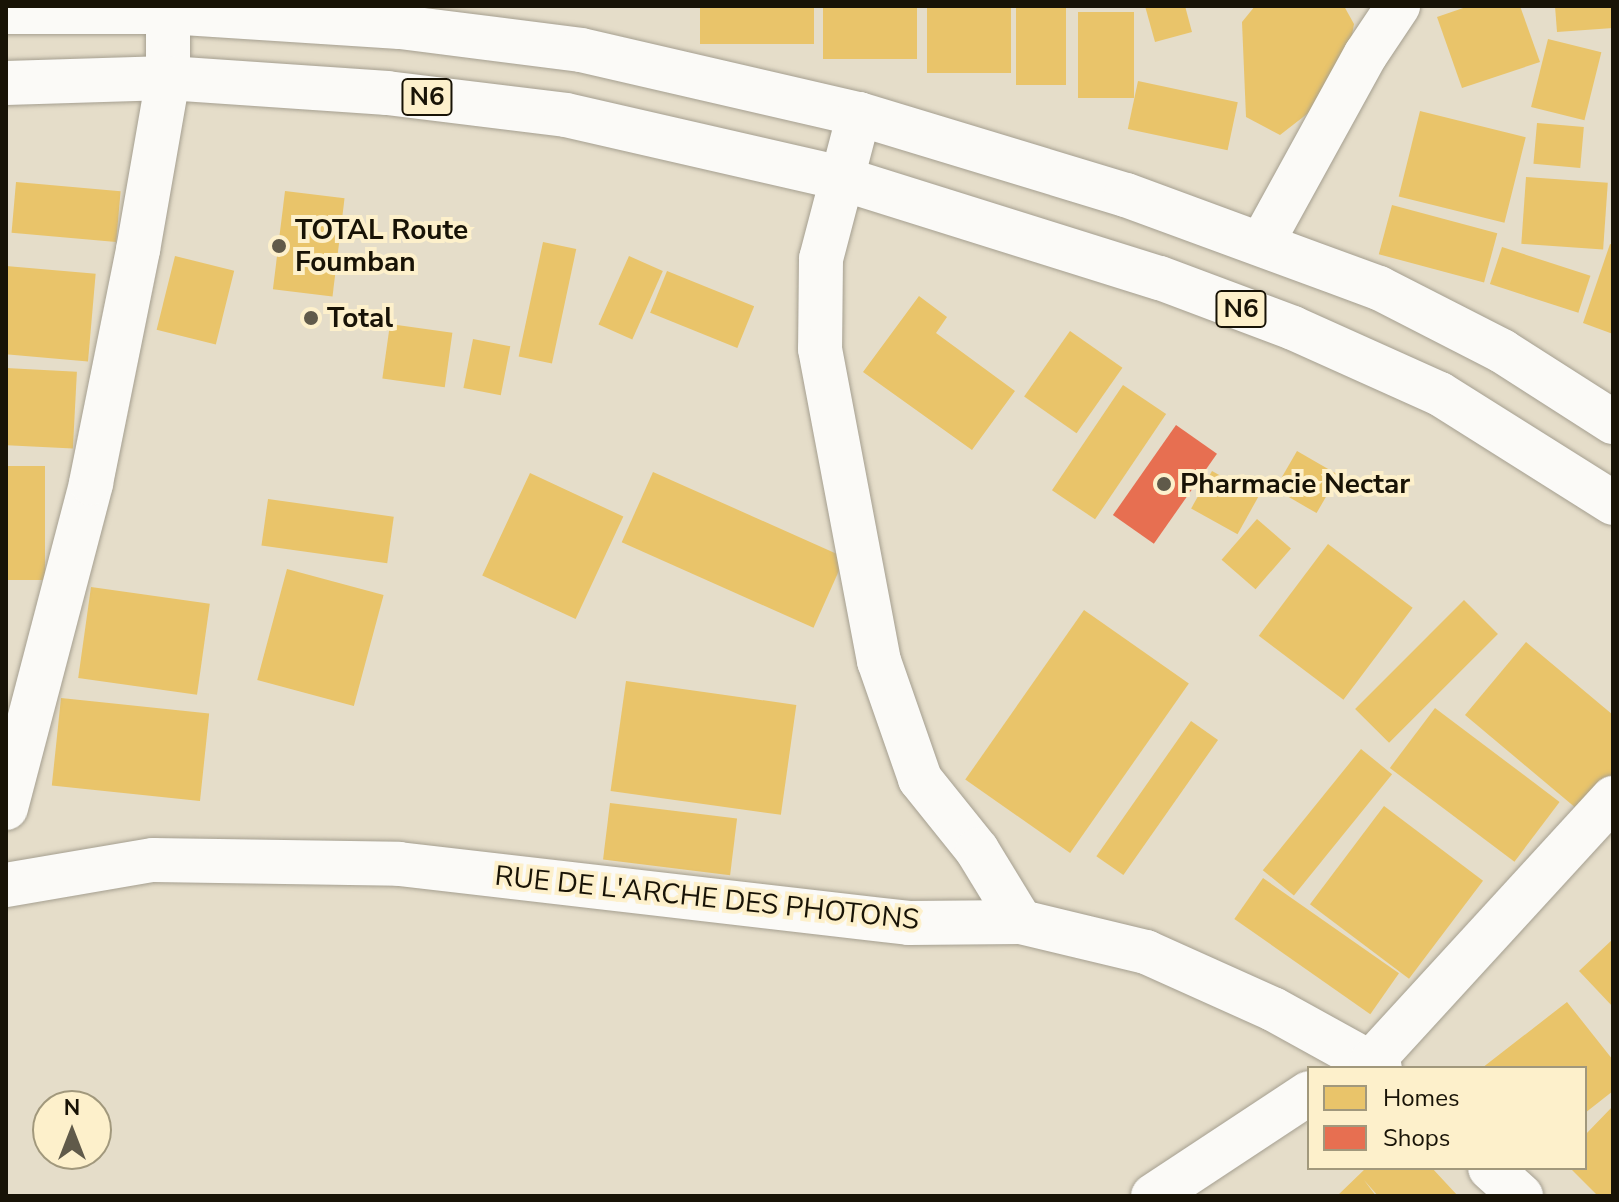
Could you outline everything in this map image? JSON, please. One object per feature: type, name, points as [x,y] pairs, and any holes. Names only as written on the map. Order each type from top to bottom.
[{"type":"main road","points":[[1263,241],[1359,67],[1398,6]]},
{"type":"main road","name":"N6","points":[[6,12],[168,12],[400,27],[581,50],[859,114],[1263,241],[1420,309],[1502,351],[1613,422]]},
{"type":"main road","points":[[6,808],[91,483],[168,78],[168,12]]},
{"type":"main road","name":"N6","points":[[6,83],[168,78],[387,93],[566,115],[840,178],[1160,278],[1293,328],[1440,394],[1613,503]]},
{"type":"main road","points":[[859,114],[821,259],[820,349],[879,661],[920,779],[977,850],[1021,922]]},
{"type":"main road","points":[[1370,1066],[1613,798]]},
{"type":"main road","name":"RUE DE L'ARCHE DES PHOTONS","points":[[6,885],[153,860],[399,864],[909,923],[1021,922],[1146,952],[1370,1066]]},
{"type":"main road","points":[[1153,1196],[1307,1094]]},
{"type":"main road","points":[[1492,1170],[1521,1196]]},
{"type":"building: Homes","points":[[700,6],[814,6],[814,44],[700,44]]},
{"type":"building: Homes","points":[[823,6],[917,6],[917,59],[823,59]]},
{"type":"building: Homes","points":[[927,6],[1011,6],[1011,73],[927,73]]},
{"type":"building: Homes","points":[[1016,6],[1066,6],[1066,85],[1016,85]]},
{"type":"building: Homes","points":[[1145,6],[1185,6],[1192,32],[1155,42]]},
{"type":"building: Homes","points":[[1255,6],[1344,6],[1354,24],[1343,86],[1280,135],[1246,117],[1242,22]]},
{"type":"building: Homes","points":[[1469,6],[1520,6],[1540,62],[1462,88],[1437,17]]},
{"type":"building: Homes","points":[[1555,6],[1613,6],[1613,28],[1557,32]]},
{"type":"building: Homes","points":[[1078,12],[1134,12],[1134,98],[1078,98]]},
{"type":"building: Homes","points":[[1548,39],[1601,52],[1584,120],[1531,107]]},
{"type":"building: Homes","points":[[1138,81],[1238,102],[1228,150],[1128,129]]},
{"type":"building: Homes","points":[[1420,111],[1526,137],[1504,223],[1399,196]]},
{"type":"building: Homes","points":[[1537,123],[1584,127],[1580,168],[1533,164]]},
{"type":"building: Homes","points":[[1526,177],[1608,183],[1603,250],[1521,244]]},
{"type":"building: Homes","points":[[16,182],[121,191],[116,242],[12,233]]},
{"type":"building: Homes","points":[[285,191],[345,198],[332,297],[273,289]]},
{"type":"building: Homes","points":[[1392,205],[1497,233],[1484,282],[1379,254]]},
{"type":"building: Homes","points":[[543,242],[576,249],[552,364],[519,356]]},
{"type":"building: Homes","points":[[1610,244],[1613,245],[1613,334],[1583,323]]},
{"type":"building: Homes","points":[[1502,247],[1590,276],[1578,313],[1490,284]]},
{"type":"building: Homes","points":[[175,256],[234,271],[216,344],[157,330]]},
{"type":"building: Homes","points":[[629,256],[663,271],[632,340],[598,325]]},
{"type":"building: Homes","points":[[6,266],[96,274],[88,362],[6,354]]},
{"type":"building: Homes","points":[[667,271],[754,306],[737,348],[650,313]]},
{"type":"building: Homes","points":[[919,296],[947,317],[936,333],[1015,391],[972,450],[863,372]]},
{"type":"building: Homes","points":[[390,324],[452,333],[445,387],[382,378]]},
{"type":"building: Homes","points":[[1070,331],[1122,368],[1077,433],[1024,397]]},
{"type":"building: Homes","points":[[473,339],[510,346],[501,395],[463,388]]},
{"type":"building: Homes","points":[[6,368],[77,372],[73,449],[6,445]]},
{"type":"building: Homes","points":[[1123,385],[1166,414],[1095,519],[1052,490]]},
{"type":"building: Homes","points":[[1297,451],[1339,475],[1317,513],[1275,489]]},
{"type":"building: Homes","points":[[6,466],[45,466],[45,580],[6,580]]},
{"type":"building: Homes","points":[[1212,471],[1258,497],[1238,534],[1191,509]]},
{"type":"building: Homes","points":[[653,472],[845,557],[814,628],[622,542]]},
{"type":"building: Homes","points":[[530,473],[623,517],[576,619],[482,575]]},
{"type":"building: Homes","points":[[268,499],[394,517],[387,563],[261,546]]},
{"type":"building: Homes","points":[[1257,519],[1291,549],[1256,589],[1222,560]]},
{"type":"building: Homes","points":[[1328,544],[1413,608],[1343,700],[1259,636]]},
{"type":"building: Homes","points":[[287,569],[384,595],[354,706],[257,680]]},
{"type":"building: Homes","points":[[91,587],[210,604],[197,695],[78,678]]},
{"type":"building: Homes","points":[[1464,600],[1498,634],[1389,743],[1355,709]]},
{"type":"building: Homes","points":[[1084,610],[1189,683],[1070,853],[965,780]]},
{"type":"building: Homes","points":[[1526,642],[1613,715],[1613,779],[1583,814],[1465,715]]},
{"type":"building: Homes","points":[[626,681],[796,705],[781,815],[611,791]]},
{"type":"building: Homes","points":[[61,698],[209,714],[200,801],[52,786]]},
{"type":"building: Homes","points":[[1435,708],[1560,802],[1514,862],[1390,768]]},
{"type":"building: Homes","points":[[1191,721],[1218,740],[1123,875],[1096,856]]},
{"type":"building: Homes","points":[[1361,749],[1392,774],[1294,895],[1263,870]]},
{"type":"building: Homes","points":[[610,803],[737,819],[730,875],[603,860]]},
{"type":"building: Homes","points":[[1384,806],[1483,881],[1409,979],[1310,904]]},
{"type":"building: Homes","points":[[1263,878],[1399,973],[1370,1014],[1234,919]]},
{"type":"building: Homes","points":[[1613,939],[1613,1007],[1579,971]]},
{"type":"building: Homes","points":[[1567,1002],[1613,1060],[1613,1091],[1587,1111],[1587,1066],[1485,1066]]},
{"type":"building: Homes","points":[[1613,1106],[1613,1196],[1598,1196],[1572,1170],[1587,1170],[1587,1133]]},
{"type":"building: Homes","points":[[1364,1170],[1434,1170],[1458,1196],[1378,1196],[1364,1180],[1376,1196],[1337,1196]]},
{"type":"building: Shops","name":"Pharmacie Nectar","points":[[1176,425],[1217,454],[1154,544],[1113,515]]},
{"type":"place","name":"TOTAL Route Foumban","points":[[279,246]]},
{"type":"place","name":"Total","points":[[311,318]]},
{"type":"place","name":"Pharmacie Nectar","points":[[1164,484]]}]
